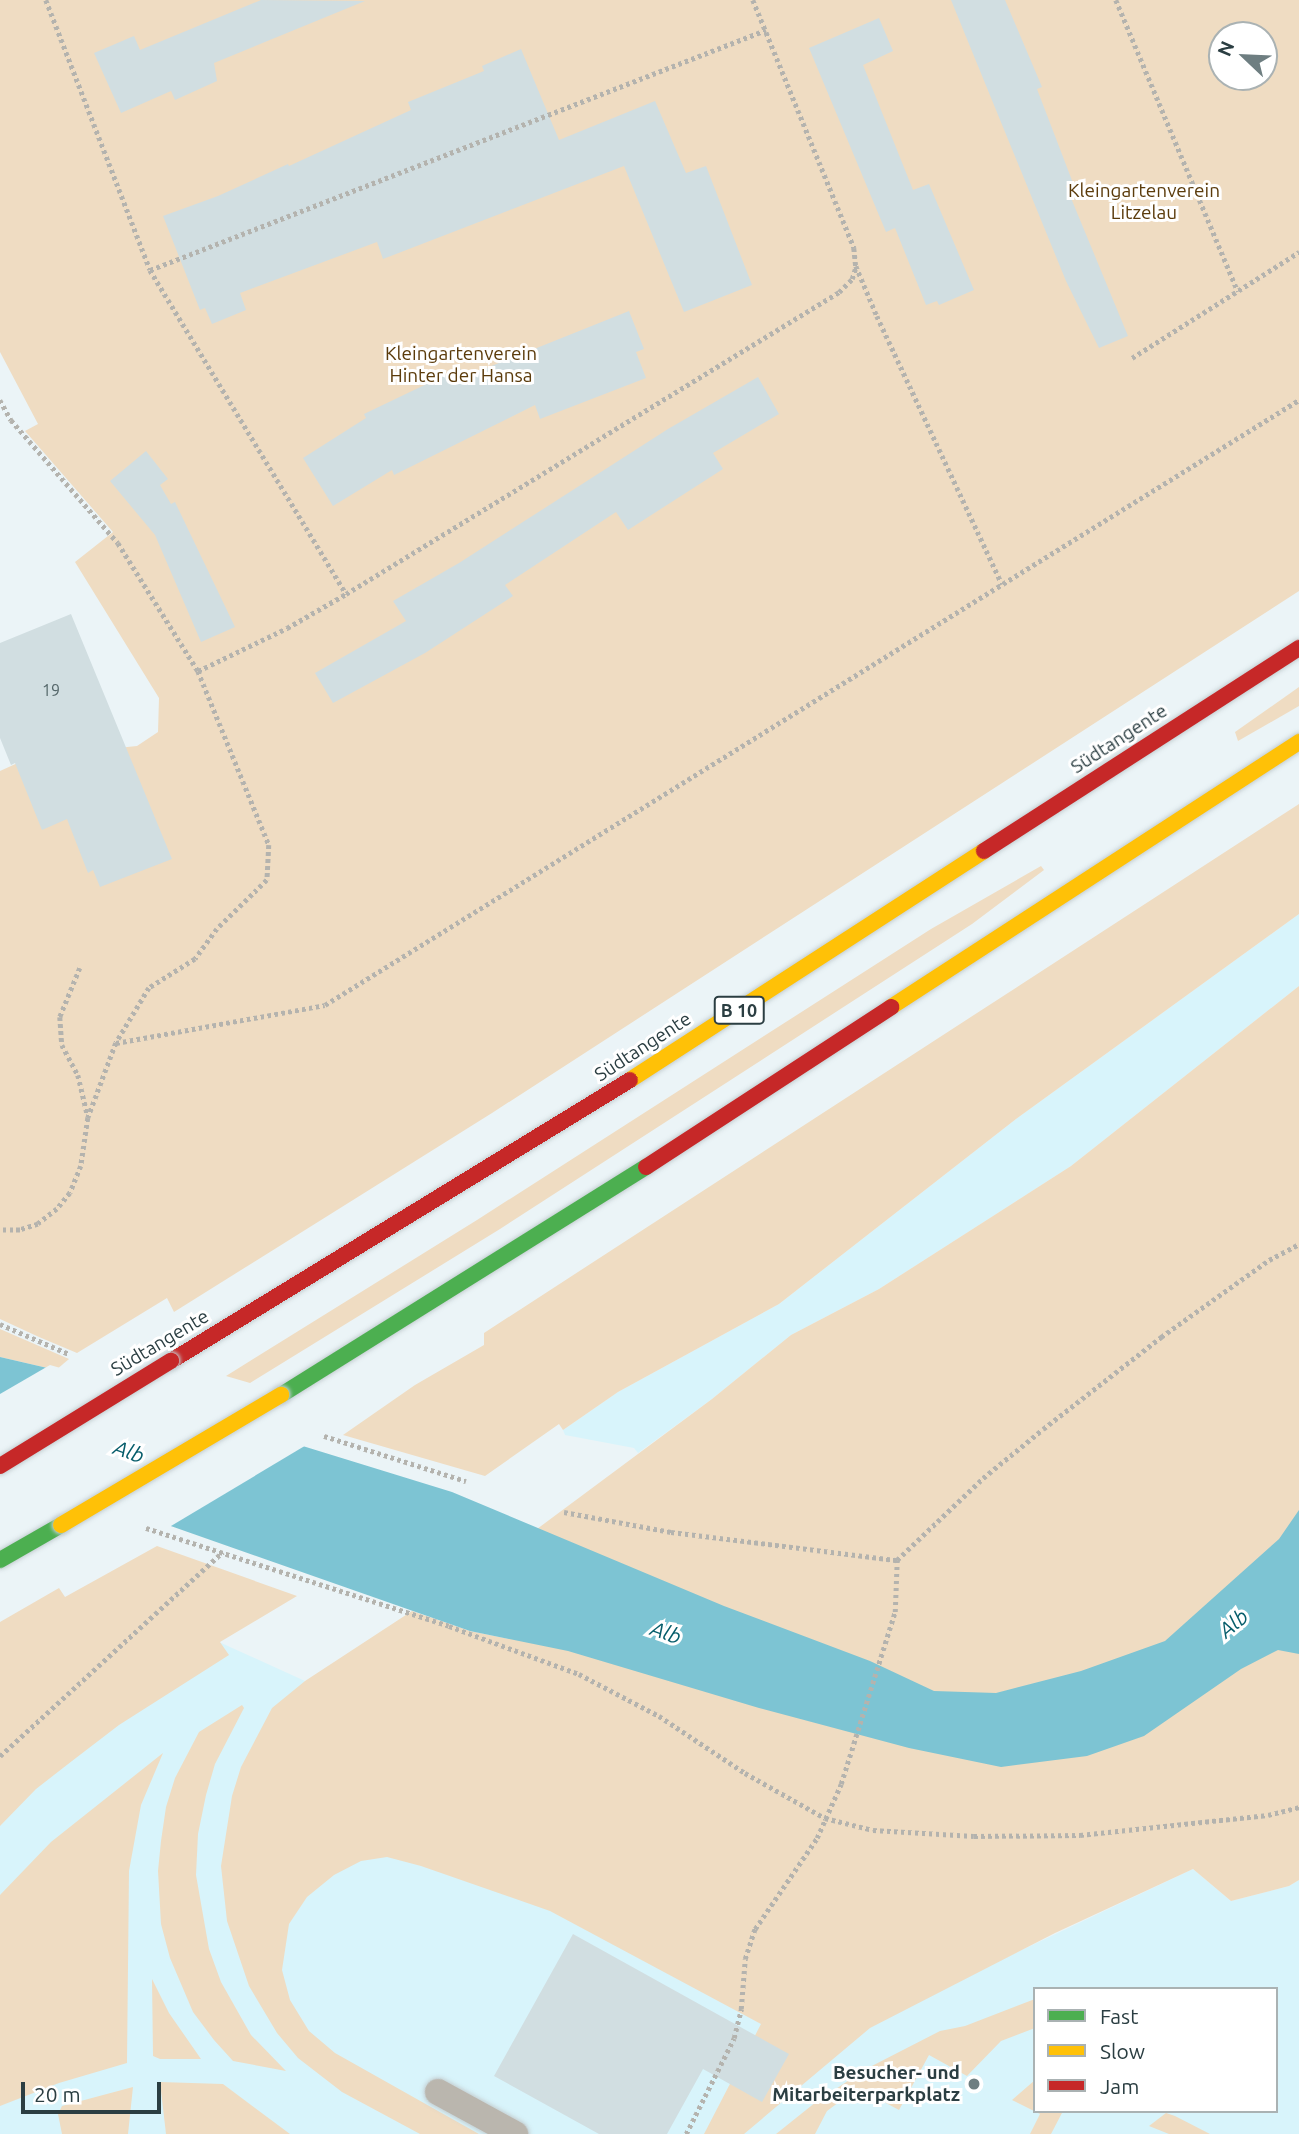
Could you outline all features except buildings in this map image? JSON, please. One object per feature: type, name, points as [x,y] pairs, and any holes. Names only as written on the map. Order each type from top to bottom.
[{"type":"highway","name":"Südtangente","points":[[0,1466],[562,1124],[1299,648]]},
{"type":"highway","points":[[0,1560],[281,1395],[604,1194],[1299,742]]},
{"type":"lane","points":[[438,2092],[515,2134]]},
{"type":"path","points":[[46,0],[150,270],[346,594]]},
{"type":"path","points":[[753,0],[854,248],[856,266],[1002,584]]},
{"type":"path","points":[[1116,0],[1238,291]]},
{"type":"path","points":[[150,270],[766,30]]},
{"type":"path","points":[[1132,358],[1299,252]]},
{"type":"path","points":[[198,671],[287,628],[346,594],[839,292],[852,279],[856,266]]},
{"type":"path","points":[[0,400],[11,420],[118,543],[198,671],[269,845],[267,880],[217,929],[195,959],[149,988],[116,1043],[88,1118],[81,1166],[70,1194],[38,1224],[20,1230],[0,1230]]},
{"type":"path","points":[[116,1043],[324,1005],[1299,400]]},
{"type":"path","points":[[80,968],[60,1017],[62,1045],[78,1075],[88,1118]]},
{"type":"path","points":[[686,2134],[734,2038],[741,2009],[745,1959],[755,1929],[803,1861],[841,1784],[895,1612],[897,1560],[984,1478],[1161,1336],[1269,1260],[1299,1244]]},
{"type":"path","points":[[0,1324],[69,1354]]},
{"type":"path","points":[[324,1436],[466,1481]]},
{"type":"path","points":[[564,1512],[671,1532],[897,1560]]},
{"type":"path","points":[[184,1539],[449,1626],[579,1674],[659,1716],[745,1773],[825,1818],[873,1830],[921,1835],[1042,1836],[1298,1810]]},
{"type":"path","points":[[0,1756],[223,1552]]},
{"type":"shaded area","points":[[1299,914],[1299,986],[1071,1166],[879,1289],[791,1335],[712,1399],[638,1453],[634,1448],[565,1435],[563,1430],[618,1392],[779,1304],[1016,1119]]},
{"type":"shaded area","points":[[219,1642],[305,1681],[282,1708],[1005,1958],[1193,1869],[1231,1901],[1289,1886],[1299,1880],[1299,2134],[0,2134],[0,1807]]},
{"type":"green space","points":[[0,0],[1299,0],[1299,591],[492,1113],[174,1312],[167,1298],[77,1353],[0,1319],[0,771],[31,757],[137,746],[158,732],[159,698],[75,562],[113,532],[25,431],[38,424],[0,352]]},
{"type":"green space","points":[[1299,687],[1299,706],[1238,741],[1235,732]]},
{"type":"green space","points":[[1299,804],[1299,914],[1016,1119],[779,1304],[618,1392],[563,1430],[559,1424],[485,1476],[343,1435],[415,1385],[484,1345],[484,1333]]},
{"type":"green space","points":[[1041,866],[1044,870],[972,924],[500,1229],[250,1383],[226,1376],[477,1220],[931,929]]},
{"type":"green space","points":[[1299,986],[1299,1880],[1289,1886],[1231,1901],[1193,1869],[1055,1933],[870,2028],[744,2134],[704,2134],[761,2024],[550,1911],[421,1866],[387,1857],[361,1861],[334,1875],[307,1897],[289,1924],[282,1970],[290,2000],[309,2031],[335,2053],[479,2134],[420,2134],[342,2092],[298,2058],[277,2033],[249,1986],[227,1921],[221,1866],[232,1796],[241,1767],[272,1708],[305,1681],[412,1611],[470,1631],[509,1639],[574,1545],[537,1529],[712,1399],[791,1335],[879,1289],[1071,1166]]},
{"type":"green space","points":[[0,1329],[69,1359],[56,1370],[0,1357]]},
{"type":"green space","points":[[157,1546],[297,1596],[220,1642],[229,1655],[119,1725],[36,1789],[0,1826],[0,1622],[59,1588],[65,1597]]},
{"type":"green space","points":[[242,1705],[244,1708],[215,1764],[206,1795],[198,1834],[196,1875],[209,1949],[221,1982],[251,2035],[286,2071],[233,2061],[214,2040],[193,2012],[170,1958],[161,1924],[158,1871],[166,1807],[175,1778],[199,1732]]},
{"type":"green space","points":[[163,1753],[141,1805],[129,1871],[127,2063],[59,2083],[0,2106],[0,1895],[51,1842]]},
{"type":"green space","points":[[152,1979],[169,2013],[201,2059],[160,2059],[153,2056]]},
{"type":"green space","points":[[1033,2000],[1033,2029],[1001,2041],[967,2076],[929,2055],[899,2110],[858,2088],[827,2111],[815,2134],[776,2134],[816,2102],[866,2069],[940,2031],[965,2026]]},
{"type":"green space","points":[[160,2082],[223,2084],[290,2134],[166,2134]]},
{"type":"green space","points":[[1033,2082],[1033,2110],[1012,2100]]},
{"type":"green space","points":[[133,2087],[128,2134],[62,2134],[58,2114],[62,2106]]},
{"type":"green space","points":[[1038,2113],[1062,2113],[1051,2134],[1030,2134],[1040,2114]]},
{"type":"green space","points":[[1166,2113],[1210,2134],[1169,2134],[1149,2126]]},
{"type":"water","name":"Alb","points":[[0,1357],[56,1370],[452,1492],[724,1606],[870,1661],[934,1691],[996,1693],[1081,1671],[1165,1641],[1279,1539],[1299,1510],[1299,1654],[1278,1650],[1241,1669],[1144,1736],[1087,1756],[1001,1767],[909,1748],[759,1708],[568,1651],[470,1631],[128,1511],[0,1471]]},
{"type":"pier","points":[[50,1365],[308,1444],[166,1529],[0,1475],[0,1394]]},
{"type":"traffic: fast","points":[[281,1395],[646,1167]]},
{"type":"traffic: fast","points":[[0,1560],[61,1525]]},
{"type":"traffic: slow","points":[[891,1007],[1299,742]]},
{"type":"traffic: slow","points":[[630,1080],[984,851]]},
{"type":"traffic: slow","points":[[61,1525],[281,1395]]},
{"type":"traffic: jam","points":[[984,851],[1299,648]]},
{"type":"traffic: jam","points":[[646,1167],[891,1007]]},
{"type":"traffic: jam","points":[[171,1361],[630,1080]]},
{"type":"traffic: jam","points":[[0,1466],[171,1361]]},
{"type":"place","name":"Besucher- und Mitarbeiterparkplatz","points":[[974,2084]]},
{"type":"park label","name":"Kleingartenverein Litzelau","points":[[1144,202]]},
{"type":"park label","name":"Kleingartenverein Hinter der Hansa","points":[[461,365]]}]
